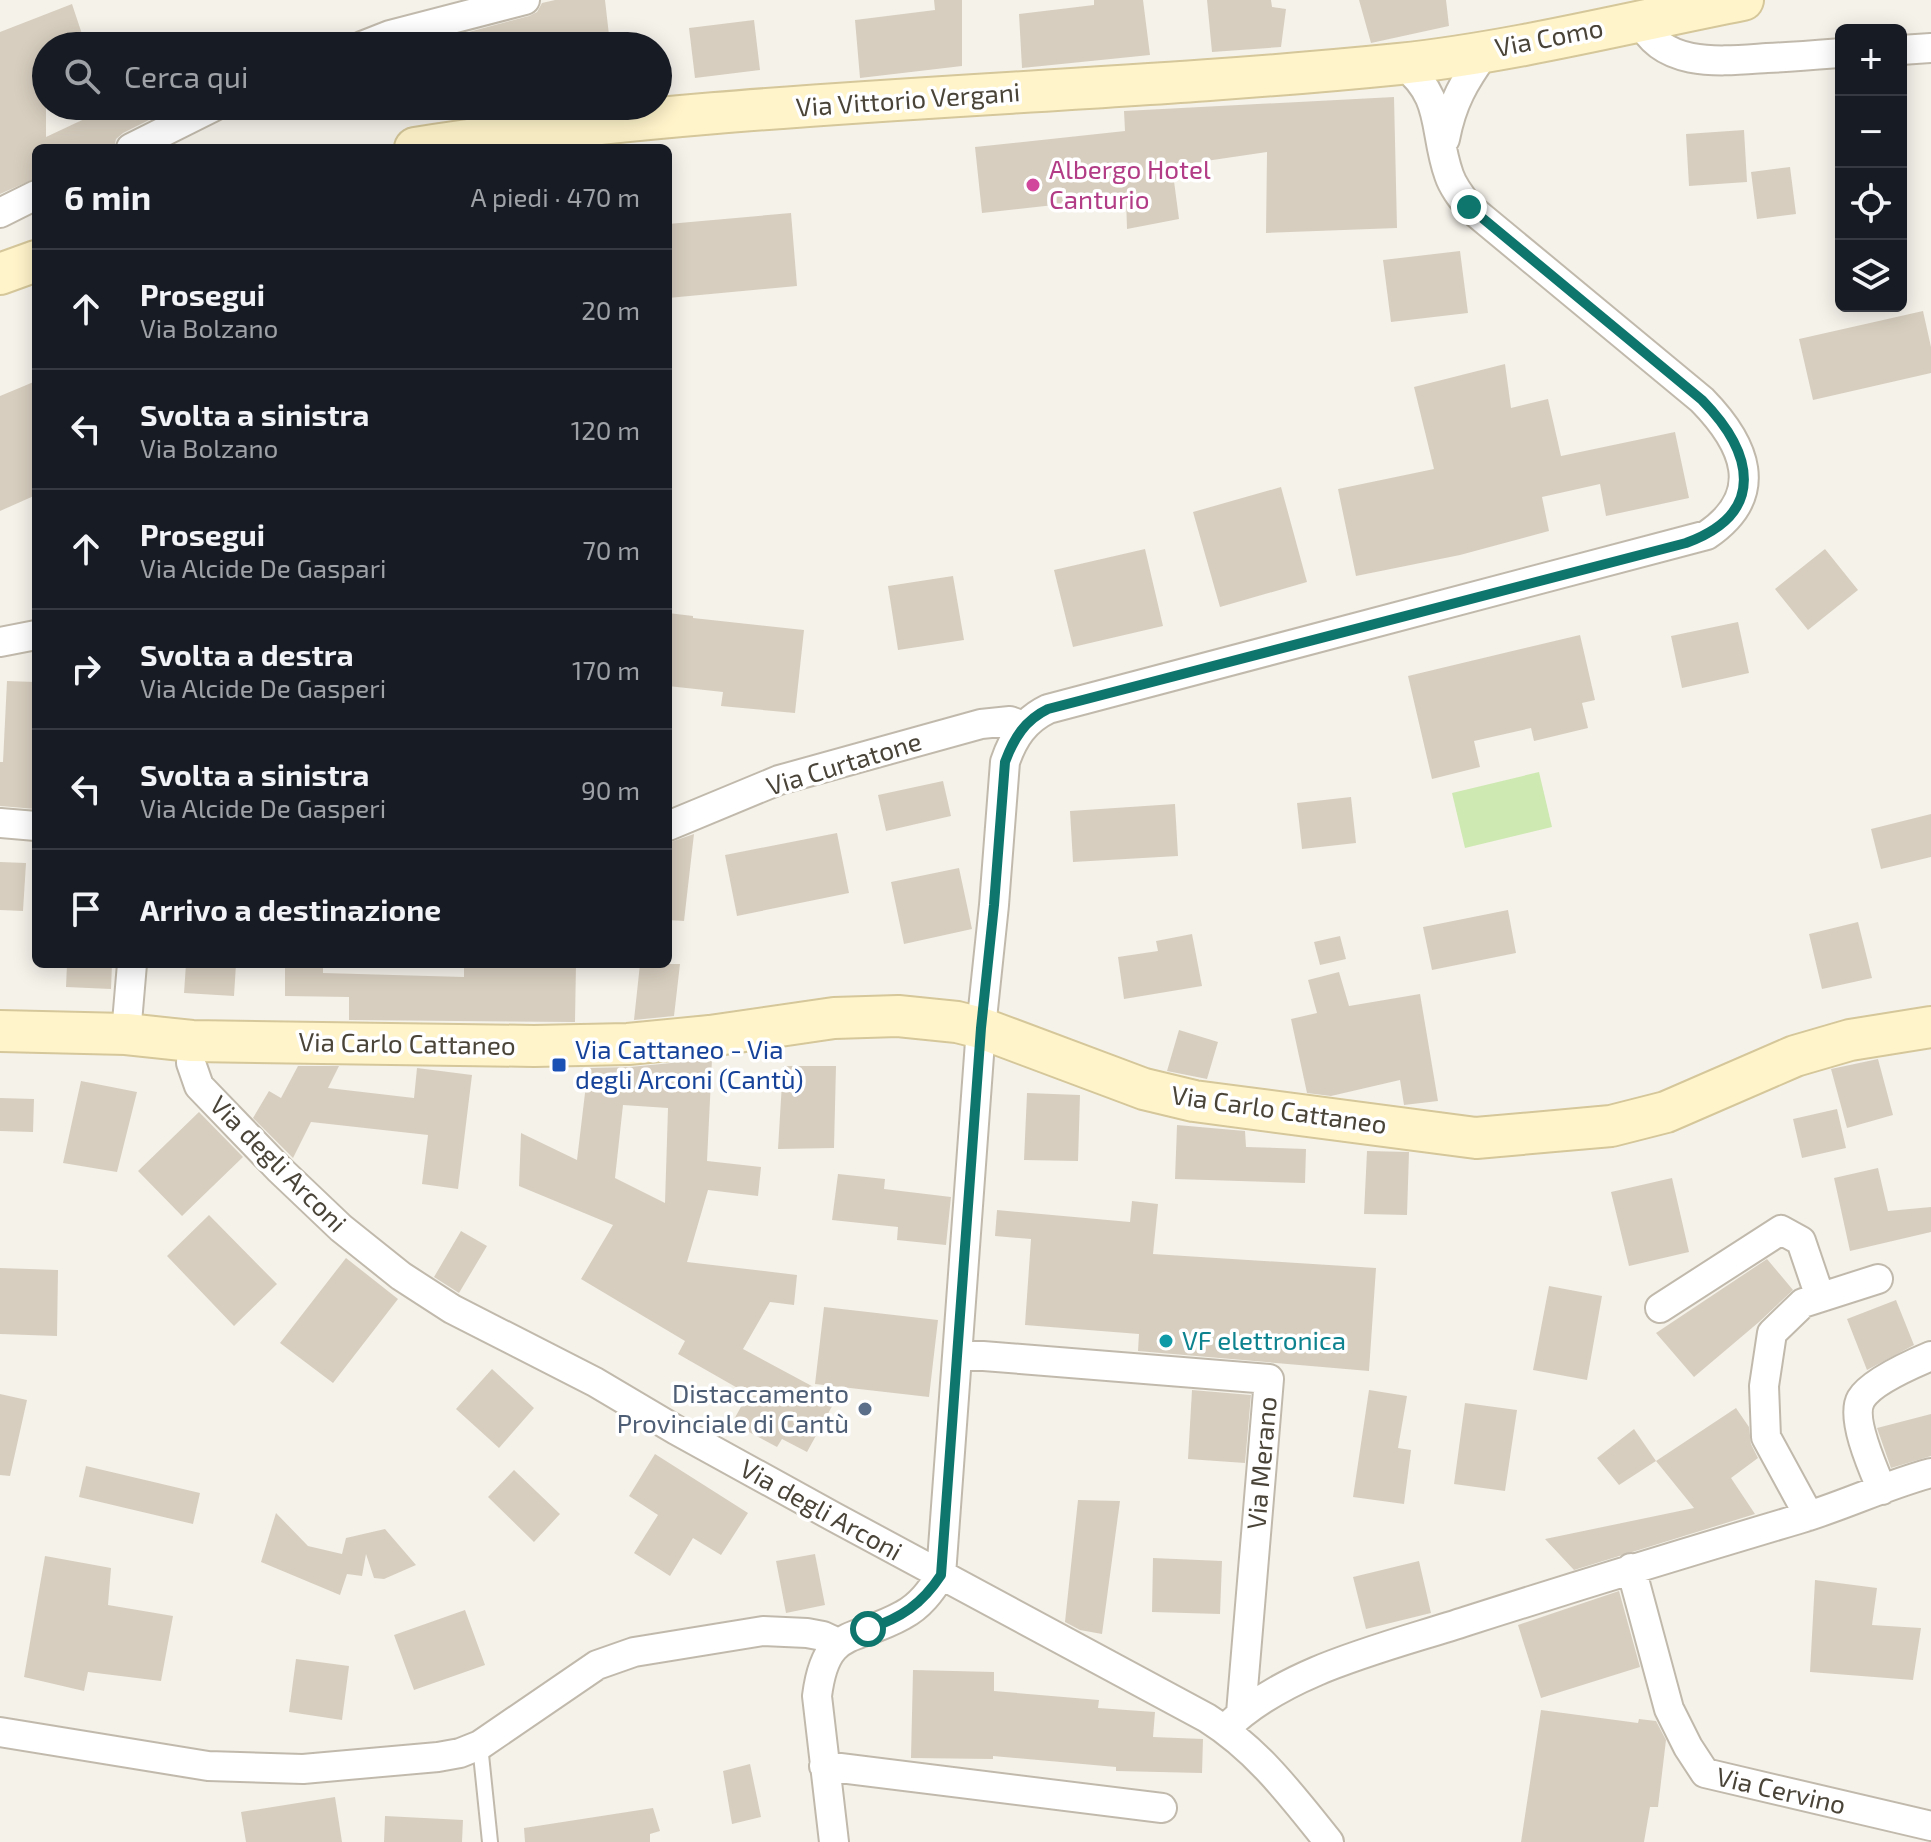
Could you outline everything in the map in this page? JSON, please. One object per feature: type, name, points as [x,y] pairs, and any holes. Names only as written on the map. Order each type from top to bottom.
[{"type":"street","points":[[402,32],[525,0]]},
{"type":"street","name":"Via Como","points":[[1402,64],[1486,51],[1743,0]]},
{"type":"street","points":[[1640,20],[1645,32],[1658,44],[1695,59],[1730,60],[1835,53]]},
{"type":"street","points":[[1907,50],[1931,48]]},
{"type":"street","points":[[1443,148],[1449,117],[1461,86],[1486,51]]},
{"type":"street","points":[[834,1842],[817,1696],[820,1673],[827,1654],[838,1643],[905,1614],[926,1597],[941,1575],[981,1028],[1005,762],[1011,744],[1035,715],[1048,709],[1686,543],[1707,535],[1724,523],[1744,488],[1743,465],[1734,438],[1721,419],[1469,207],[1449,174],[1427,88],[1418,76],[1402,64]]},
{"type":"street","name":"Via Vittorio Vergani","points":[[672,118],[1402,64]]},
{"type":"street","points":[[139,144],[187,120]]},
{"type":"street","name":"Via Vittorio Vergani","points":[[444,144],[581,125],[648,120]]},
{"type":"street","points":[[0,213],[32,197]]},
{"type":"street","points":[[0,274],[32,262]]},
{"type":"street","points":[[0,642],[32,636]]},
{"type":"street","name":"Via Curtatone","points":[[672,824],[779,780],[981,724],[1010,721],[1024,726]]},
{"type":"street","points":[[0,823],[32,826]]},
{"type":"street","points":[[126,1034],[132,968]]},
{"type":"street","name":"Via Carlo Cattaneo","points":[[0,1031],[126,1034],[192,1041],[587,1045],[710,1036],[834,1018],[898,1016],[957,1022],[981,1028],[1144,1089],[1194,1101],[1476,1138],[1625,1123],[1666,1112],[1795,1056],[1850,1040],[1931,1027]]},
{"type":"street","name":"Via degli Arconi","points":[[192,1041],[191,1063],[199,1086],[341,1228],[401,1276],[452,1309],[595,1382],[676,1430],[941,1575],[1233,1721],[1329,1842]]},
{"type":"street","points":[[1660,1308],[1781,1230],[1801,1241],[1820,1297]]},
{"type":"street","points":[[1809,1516],[1766,1437],[1764,1386],[1772,1333],[1803,1303],[1878,1279]]},
{"type":"street","name":"Via Merano","points":[[958,1354],[1269,1379],[1233,1721]]},
{"type":"street","points":[[1882,1490],[1860,1424],[1858,1409],[1861,1398],[1876,1385],[1931,1356]]},
{"type":"street","points":[[1233,1721],[1284,1686],[1333,1666],[1631,1568],[1809,1516],[1931,1473]]},
{"type":"street","name":"Via Cervino","points":[[1631,1568],[1669,1709],[1705,1773],[1931,1826]]},
{"type":"street","points":[[0,1732],[208,1766],[303,1769],[438,1757],[480,1745],[597,1665],[634,1652],[763,1631],[807,1633],[838,1643]]},
{"type":"street","points":[[824,1766],[1162,1808]]},
{"type":"lane","points":[[480,1745],[490,1842]]},
{"type":"green space","points":[[1539,772],[1552,827],[1465,848],[1452,793]]},
{"type":"building","points":[[605,0],[609,32],[469,32],[529,16],[537,12],[542,3]]},
{"type":"building","points":[[934,0],[962,0],[962,66],[860,78],[855,20],[935,10]]},
{"type":"building","points":[[1094,0],[1143,0],[1150,55],[1022,68],[1019,14],[1094,5]]},
{"type":"building","points":[[1207,0],[1271,0],[1272,7],[1286,9],[1281,47],[1212,52]]},
{"type":"building","points":[[1359,0],[1446,0],[1449,26],[1371,43]]},
{"type":"building","points":[[72,4],[81,32],[32,32],[32,120],[46,120],[46,137],[82,120],[149,120],[123,133],[115,144],[32,144],[32,180],[0,194],[0,32]]},
{"type":"building","points":[[754,20],[760,70],[695,78],[689,28]]},
{"type":"building","points":[[1394,97],[1397,228],[1266,233],[1267,152],[1172,166],[1179,219],[1127,229],[1126,197],[982,213],[975,147],[1125,131],[1124,111]]},
{"type":"building","points":[[1744,130],[1747,182],[1689,186],[1686,134]]},
{"type":"building","points":[[1790,167],[1796,214],[1757,219],[1751,172]]},
{"type":"building","points":[[791,213],[797,286],[672,298],[672,224]]},
{"type":"building","points":[[1460,251],[1468,313],[1391,322],[1383,260]]},
{"type":"building","points":[[1923,311],[1931,347],[1931,373],[1813,400],[1799,339]]},
{"type":"building","points":[[1505,364],[1511,408],[1548,399],[1561,456],[1675,432],[1689,498],[1606,516],[1600,484],[1542,497],[1549,531],[1460,555],[1356,576],[1338,489],[1434,469],[1414,387]]},
{"type":"building","points":[[32,383],[32,497],[0,511],[0,396]]},
{"type":"building","points":[[1281,487],[1307,582],[1220,607],[1193,512]]},
{"type":"building","points":[[1145,549],[1163,626],[1073,647],[1054,570]]},
{"type":"building","points":[[1825,549],[1858,590],[1808,630],[1775,589]]},
{"type":"building","points":[[953,576],[964,640],[898,650],[888,586]]},
{"type":"building","points":[[672,613],[804,630],[795,713],[721,706],[723,692],[672,686]]},
{"type":"building","points":[[1738,622],[1749,673],[1682,688],[1671,636]]},
{"type":"building","points":[[1580,635],[1595,700],[1582,703],[1588,728],[1534,741],[1531,728],[1474,741],[1480,767],[1432,779],[1408,676]]},
{"type":"building","points":[[7,681],[32,682],[32,809],[0,806],[0,762],[3,762]]},
{"type":"building","points":[[943,781],[951,816],[886,831],[878,795]]},
{"type":"building","points":[[1351,797],[1356,843],[1302,849],[1297,803]]},
{"type":"building","points":[[1175,804],[1178,856],[1073,862],[1070,811]]},
{"type":"building","points":[[1931,814],[1931,857],[1881,869],[1871,829]]},
{"type":"building","points":[[837,833],[849,893],[737,916],[725,855]]},
{"type":"building","points":[[694,834],[684,921],[672,920],[672,842]]},
{"type":"building","points":[[0,862],[26,863],[23,911],[0,910]]},
{"type":"building","points":[[959,868],[972,929],[904,944],[891,882]]},
{"type":"building","points":[[1508,910],[1516,953],[1432,970],[1423,927]]},
{"type":"building","points":[[1858,922],[1872,978],[1822,989],[1809,934]]},
{"type":"building","points":[[1192,934],[1202,986],[1124,999],[1118,957],[1158,951],[1156,941]]},
{"type":"building","points":[[1340,936],[1346,959],[1320,965],[1314,942]]},
{"type":"building","points":[[672,964],[680,964],[674,1016],[634,1020],[640,968],[672,968]]},
{"type":"building","points":[[67,968],[112,968],[111,989],[66,987]]},
{"type":"building","points":[[186,968],[236,968],[234,996],[184,993]]},
{"type":"building","points":[[285,968],[323,968],[323,973],[464,977],[464,968],[576,968],[575,1022],[349,1020],[349,997],[285,996]]},
{"type":"building","points":[[1339,972],[1349,1006],[1420,994],[1438,1101],[1404,1105],[1400,1080],[1331,1096],[1307,1093],[1291,1019],[1317,1013],[1308,980]]},
{"type":"building","points":[[1179,1030],[1218,1042],[1207,1079],[1167,1071]]},
{"type":"building","points":[[712,1059],[707,1161],[761,1167],[758,1196],[708,1190],[687,1262],[797,1275],[794,1305],[770,1302],[743,1349],[836,1399],[807,1452],[782,1439],[777,1447],[732,1423],[748,1394],[678,1354],[685,1341],[581,1279],[613,1225],[519,1186],[521,1133],[577,1160],[588,1068]],"holes":[[[623,1105],[668,1108],[665,1203],[615,1178]]]},
{"type":"building","points":[[1878,1059],[1893,1115],[1847,1128],[1831,1069]]},
{"type":"building","points":[[298,1066],[339,1066],[328,1088],[414,1098],[417,1068],[472,1075],[458,1189],[422,1184],[428,1135],[311,1122],[293,1158],[253,1118],[269,1091],[281,1098]]},
{"type":"building","points":[[783,1066],[836,1066],[834,1148],[778,1149]]},
{"type":"building","points":[[81,1081],[137,1092],[117,1172],[63,1163]]},
{"type":"building","points":[[1027,1093],[1080,1095],[1078,1161],[1024,1160]]},
{"type":"building","points":[[0,1098],[34,1099],[33,1132],[0,1131]]},
{"type":"building","points":[[1837,1109],[1846,1148],[1802,1158],[1793,1119]]},
{"type":"building","points":[[199,1112],[243,1157],[182,1216],[138,1171]]},
{"type":"building","points":[[1177,1125],[1245,1131],[1246,1147],[1306,1149],[1305,1183],[1175,1179]]},
{"type":"building","points":[[1367,1151],[1409,1152],[1407,1215],[1364,1214]]},
{"type":"building","points":[[1878,1168],[1888,1211],[1931,1207],[1931,1232],[1850,1251],[1834,1178]]},
{"type":"building","points":[[838,1174],[885,1179],[884,1189],[951,1197],[946,1245],[897,1240],[898,1227],[832,1220]]},
{"type":"building","points":[[1672,1178],[1689,1252],[1629,1266],[1611,1192]]},
{"type":"building","points":[[1132,1201],[1158,1204],[1153,1254],[1376,1268],[1369,1371],[1138,1351],[1139,1334],[1025,1325],[1031,1239],[995,1236],[997,1210],[1130,1222]]},
{"type":"building","points":[[209,1215],[277,1284],[234,1326],[167,1256]]},
{"type":"building","points":[[461,1231],[487,1246],[459,1293],[434,1277]]},
{"type":"building","points":[[346,1258],[398,1299],[333,1383],[280,1343]]},
{"type":"building","points":[[1767,1259],[1793,1290],[1694,1377],[1656,1333]]},
{"type":"building","points":[[0,1268],[58,1270],[57,1336],[0,1334]]},
{"type":"building","points":[[1549,1286],[1602,1296],[1587,1380],[1533,1370]]},
{"type":"building","points":[[1896,1300],[1914,1345],[1867,1370],[1847,1319]]},
{"type":"building","points":[[824,1307],[938,1320],[929,1397],[815,1384]]},
{"type":"building","points":[[492,1369],[534,1408],[499,1448],[456,1409]]},
{"type":"building","points":[[1192,1390],[1251,1395],[1245,1463],[1188,1459]]},
{"type":"building","points":[[1369,1390],[1407,1396],[1398,1448],[1411,1450],[1404,1504],[1353,1497]]},
{"type":"building","points":[[0,1394],[27,1400],[10,1476],[0,1475]]},
{"type":"building","points":[[1465,1403],[1517,1410],[1505,1491],[1454,1484]]},
{"type":"building","points":[[1736,1408],[1749,1427],[1751,1444],[1758,1458],[1731,1478],[1755,1514],[1574,1570],[1545,1539],[1694,1508],[1656,1461]]},
{"type":"building","points":[[1931,1414],[1931,1456],[1891,1468],[1877,1428]]},
{"type":"building","points":[[1634,1429],[1656,1461],[1619,1485],[1597,1458]]},
{"type":"building","points":[[655,1454],[748,1513],[721,1555],[693,1538],[670,1576],[634,1553],[658,1515],[629,1496]]},
{"type":"building","points":[[86,1466],[200,1493],[193,1524],[79,1497]]},
{"type":"building","points":[[514,1470],[560,1514],[534,1542],[488,1497]]},
{"type":"building","points":[[1078,1500],[1120,1501],[1102,1634],[1080,1630],[1065,1622]]},
{"type":"building","points":[[276,1513],[308,1546],[342,1554],[346,1538],[385,1529],[416,1565],[384,1579],[374,1578],[366,1554],[362,1576],[347,1574],[340,1595],[261,1562]]},
{"type":"building","points":[[815,1554],[825,1605],[786,1613],[776,1561]]},
{"type":"building","points":[[45,1556],[111,1568],[108,1605],[173,1616],[161,1681],[88,1672],[84,1691],[24,1677]]},
{"type":"building","points":[[1153,1558],[1222,1561],[1220,1614],[1152,1612]]},
{"type":"building","points":[[1419,1561],[1431,1613],[1366,1629],[1353,1577]]},
{"type":"building","points":[[1815,1580],[1877,1588],[1872,1625],[1921,1628],[1913,1680],[1810,1672]]},
{"type":"building","points":[[1619,1591],[1640,1667],[1541,1698],[1518,1625]]},
{"type":"building","points":[[465,1610],[485,1665],[414,1690],[394,1635]]},
{"type":"building","points":[[296,1659],[349,1666],[342,1720],[289,1712]]},
{"type":"building","points":[[913,1670],[994,1672],[994,1691],[1099,1700],[1098,1708],[1155,1712],[1153,1737],[1203,1739],[1202,1773],[1116,1771],[1116,1767],[993,1756],[993,1759],[911,1758]]},
{"type":"building","points":[[1541,1710],[1638,1723],[1639,1719],[1656,1721],[1666,1740],[1658,1807],[1650,1807],[1644,1842],[1521,1842]]},
{"type":"building","points":[[750,1764],[761,1817],[732,1824],[723,1771]]},
{"type":"building","points":[[335,1797],[342,1842],[246,1842],[241,1812]]},
{"type":"building","points":[[653,1808],[660,1831],[650,1834],[650,1842],[525,1842],[524,1828]]},
{"type":"building","points":[[385,1816],[463,1820],[462,1842],[384,1842]]},
{"type":"place","name":"Albergo Hotel Canturio","points":[[1033,185]]},
{"type":"place","name":"Via Cattaneo - Via degli Arconi (Cantù)","points":[[559,1065]]},
{"type":"place","name":"VF elettronica","points":[[1166,1341]]},
{"type":"place","name":"Distaccamento Provinciale di Cantù","points":[[865,1409]]},
{"type":"route","points":[[868,1629],[905,1614],[920,1603],[941,1575],[981,1028],[1005,762],[1011,744],[1024,726],[1035,715],[1048,709],[1686,543],[1707,535],[1724,523],[1737,506],[1744,488],[1743,465],[1734,438],[1721,419],[1469,207]]}]
